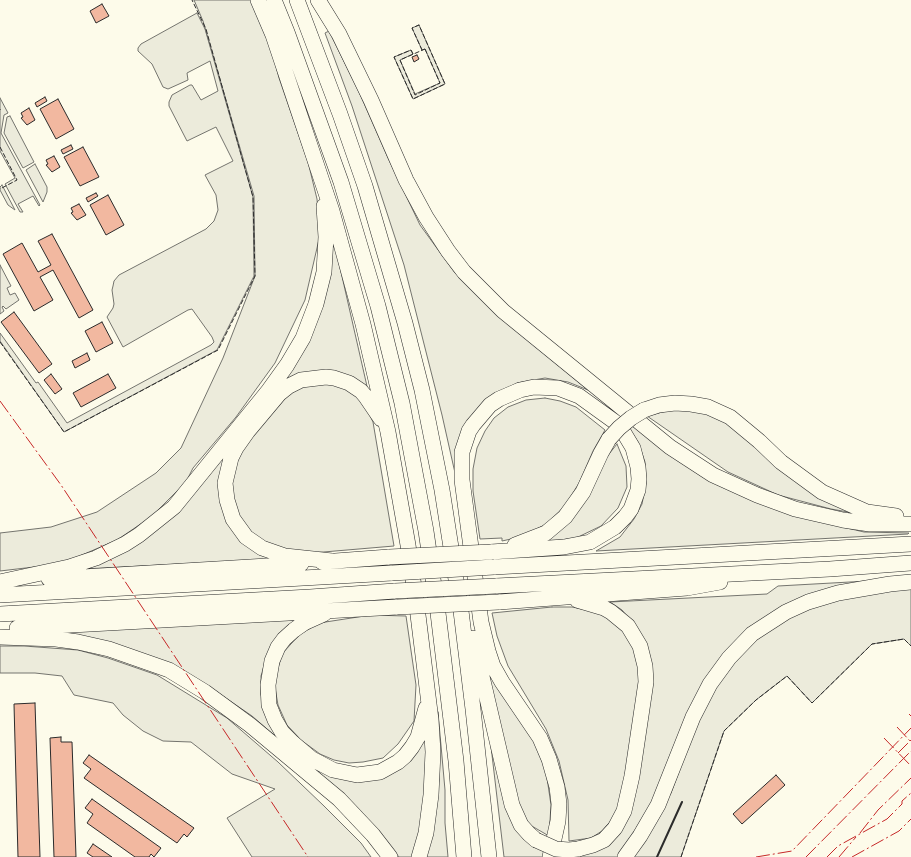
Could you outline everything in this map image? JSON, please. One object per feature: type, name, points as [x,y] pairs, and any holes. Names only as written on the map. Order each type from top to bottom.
[{"type":"highway","points":[[258,0],[273,35],[322,177],[345,254],[388,432],[408,545],[429,695],[433,752],[431,795],[426,833],[420,857]]},
{"type":"highway","points":[[274,0],[341,182],[378,306],[402,403],[426,531],[438,613],[454,745],[464,857]]},
{"type":"highway","points":[[297,0],[340,114],[365,186],[393,279],[422,390],[450,540],[473,703],[489,857]]},
{"type":"highway","points":[[318,0],[339,34],[371,100],[406,180],[426,217],[448,251],[464,272],[503,311],[670,447],[713,475],[757,496],[794,509],[843,520],[870,524],[911,524]]},
{"type":"highway","points":[[0,582],[69,567],[96,558],[125,544],[139,535],[174,507],[269,390],[287,365],[302,338],[310,321],[320,292],[326,252],[322,177]]},
{"type":"highway","points":[[332,561],[285,556],[262,548],[246,537],[234,519],[227,500],[225,483],[231,458],[248,431],[279,394],[289,386],[301,380],[310,378],[334,378],[355,386],[372,404],[388,432]]},
{"type":"highway","points":[[0,582],[389,557],[491,552],[553,548],[582,544],[598,538],[615,527],[625,517],[631,509],[638,490],[639,480],[638,468],[633,448],[624,432],[615,422],[570,391],[546,387],[534,387],[504,396],[490,405],[473,425],[469,431],[462,452],[463,488],[481,622],[488,651],[493,666],[502,682],[540,738],[549,759],[557,787],[559,804],[558,821],[550,857]]},
{"type":"highway","points":[[491,552],[539,537],[556,526],[574,506],[583,492],[601,453],[609,439],[619,428],[644,410],[659,405],[675,403],[708,407],[730,417],[781,462],[822,492],[866,512],[911,518]]},
{"type":"highway","points":[[450,540],[510,799],[521,824],[529,834],[536,840],[556,849],[569,850],[593,845],[604,840],[615,828],[624,811],[632,776],[646,689],[646,675],[644,656],[628,626],[604,608],[566,598]]},
{"type":"highway","points":[[0,595],[911,544]]},
{"type":"highway","points":[[0,614],[395,591],[830,569],[911,563]]},
{"type":"highway","points":[[0,630],[566,598],[687,588],[712,583],[754,579],[808,576],[830,569]]},
{"type":"highway","points":[[625,857],[640,836],[658,805],[692,717],[710,684],[729,658],[752,634],[786,612],[808,602],[845,592],[911,582]]},
{"type":"highway","points":[[334,610],[317,616],[294,630],[278,647],[272,660],[268,685],[270,705],[282,732],[293,743],[312,759],[333,770],[357,775],[380,772],[406,756],[412,747],[418,737],[429,695]]},
{"type":"highway","points":[[0,636],[56,638],[78,642],[109,649],[169,670],[205,692],[250,725],[327,789],[363,823],[390,857]]},
{"type":"shaded area","points":[[194,0],[255,0],[271,47],[279,78],[308,162],[317,199],[320,235],[305,300],[275,363],[236,417],[193,468],[186,482],[151,517],[117,540],[75,558],[51,565],[0,571],[0,533],[51,527],[97,512],[156,473],[181,448],[223,358],[255,276],[254,196],[203,21]]},
{"type":"shaded area","points":[[197,13],[205,29],[253,197],[254,276],[217,350],[64,432],[0,341],[0,333],[36,383],[38,382],[67,423],[214,342],[192,309],[123,347],[107,317],[113,308],[114,304],[112,290],[114,281],[119,275],[206,229],[214,221],[218,210],[216,195],[205,175],[233,161],[216,127],[187,141],[169,106],[172,95],[190,85],[192,85],[201,100],[218,91],[210,61],[187,73],[188,80],[168,89],[163,87],[152,64],[138,51],[141,44]]},
{"type":"shaded area","points":[[419,25],[445,84],[413,99],[394,57],[411,50],[413,54],[400,60],[415,94],[440,83],[425,49],[422,50],[412,28]]},
{"type":"shaded area","points":[[329,31],[359,92],[420,225],[455,273],[497,315],[588,390],[568,382],[545,378],[517,383],[495,395],[455,473],[404,265],[352,106],[325,33]]},
{"type":"shaded area","points":[[0,98],[8,113],[4,115],[1,133],[40,205],[39,206],[33,196],[18,204],[23,212],[20,212],[5,184],[15,178],[0,151]]},
{"type":"shaded area","points":[[10,116],[34,162],[23,168],[4,133],[7,117]]},
{"type":"shaded area","points":[[35,164],[47,187],[47,192],[43,202],[26,170]]},
{"type":"shaded area","points":[[2,185],[15,210],[8,205],[0,190]]},
{"type":"shaded area","points":[[333,237],[369,395],[358,385],[301,377],[237,441],[224,504],[278,559],[83,569],[136,542],[294,362]]},
{"type":"shaded area","points":[[0,265],[11,286],[7,288],[10,295],[15,293],[19,300],[6,309],[3,306],[4,311],[0,314]]},
{"type":"shaded area","points":[[333,383],[348,389],[356,395],[365,405],[373,422],[394,546],[300,554],[261,541],[244,524],[236,511],[232,492],[232,478],[241,450],[288,395],[302,387]]},
{"type":"shaded area","points":[[545,398],[560,401],[576,407],[605,430],[593,451],[579,483],[565,506],[546,524],[524,536],[502,541],[502,538],[480,539],[473,491],[473,469],[477,448],[485,431],[494,418],[508,407],[526,400]]},
{"type":"shaded area","points":[[678,408],[716,414],[865,515],[831,509],[778,495],[728,472],[647,416]]},
{"type":"shaded area","points":[[634,423],[694,469],[817,521],[864,532],[909,533],[596,551],[620,537],[634,519],[642,504],[646,483],[645,462],[638,442],[629,428]]},
{"type":"shaded area","points":[[617,444],[626,466],[627,487],[618,508],[601,526],[576,538],[538,543]]},
{"type":"shaded area","points":[[868,581],[736,641],[656,795],[619,857],[576,857],[598,850],[612,839],[644,736],[638,630],[622,610],[610,602],[767,594],[778,586]]},
{"type":"shaded area","points":[[911,586],[911,646],[904,639],[872,644],[812,703],[787,676],[756,700],[724,731],[681,857],[633,857],[671,793],[703,706],[723,673],[745,649],[778,623],[809,608],[849,596]]},
{"type":"shaded area","points":[[552,607],[572,607],[592,611],[605,616],[622,628],[639,657],[640,684],[624,785],[616,815],[602,831],[591,838],[569,841],[568,800],[559,761],[546,729],[508,666],[497,636],[492,613]]},
{"type":"shaded area","points":[[371,615],[406,616],[416,685],[414,721],[398,744],[383,758],[349,763],[334,760],[320,754],[301,740],[287,725],[278,705],[274,682],[282,654],[299,635],[319,623]]},
{"type":"shaded area","points":[[297,619],[266,659],[261,676],[261,694],[265,713],[352,781],[425,738],[427,740],[424,813],[413,857],[399,857],[377,830],[348,799],[252,716],[214,690],[70,636],[70,631]]},
{"type":"shaded area","points":[[0,646],[24,646],[78,650],[108,658],[157,675],[227,718],[278,762],[324,806],[361,843],[371,857],[252,857],[227,818],[275,789],[232,774],[191,742],[163,741],[143,731],[123,715],[113,703],[74,695],[62,676],[35,673],[0,673]]},
{"type":"shaded area","points":[[484,654],[534,741],[546,771],[551,805],[549,836],[530,825],[522,814],[518,804]]},
{"type":"shaded area","points":[[438,712],[445,790],[445,823],[448,857],[425,857],[439,780]]},
{"type":"shaded area","points":[[488,721],[508,809],[546,852],[545,857],[504,857]]},
{"type":"building","points":[[102,4],[109,16],[96,23],[90,11]]},
{"type":"building","points":[[417,55],[419,59],[414,62],[412,57]]},
{"type":"building","points":[[45,97],[47,101],[37,107],[35,103]]},
{"type":"building","points":[[58,99],[74,129],[56,139],[40,109]]},
{"type":"building","points":[[29,108],[35,120],[27,125],[21,118],[23,117],[21,113]]},
{"type":"building","points":[[71,145],[73,149],[63,154],[61,150]]},
{"type":"building","points":[[83,147],[99,177],[80,186],[64,157]]},
{"type":"building","points":[[54,156],[60,167],[52,172],[46,165],[48,164],[46,160]]},
{"type":"building","points":[[96,193],[98,196],[88,202],[86,198]]},
{"type":"building","points":[[108,195],[124,225],[106,235],[90,205]]},
{"type":"building","points":[[79,204],[86,215],[77,220],[71,213],[73,212],[71,208]]},
{"type":"building","points":[[52,234],[93,310],[79,318],[53,270],[40,277],[53,300],[34,311],[3,254],[22,243],[38,272],[51,265],[38,241]]},
{"type":"building","points":[[14,312],[52,364],[39,373],[1,322]]},
{"type":"building","points":[[102,322],[113,343],[96,352],[85,331]]},
{"type":"building","points":[[87,353],[90,360],[75,368],[72,361]]},
{"type":"building","points":[[51,374],[62,389],[55,394],[44,380]]},
{"type":"building","points":[[108,374],[116,388],[81,407],[73,393]]},
{"type":"building","points":[[35,703],[40,857],[18,857],[14,704]]},
{"type":"building","points":[[61,737],[61,742],[72,742],[76,857],[54,857],[50,738]]},
{"type":"building","points":[[89,755],[194,828],[187,837],[184,834],[177,843],[84,778],[91,769],[83,763]]},
{"type":"building","points":[[776,775],[785,785],[742,824],[733,814]]},
{"type":"building","points":[[92,799],[161,848],[154,857],[151,854],[149,857],[135,857],[87,823],[93,814],[85,808]]},
{"type":"building","points":[[93,844],[112,857],[93,857],[87,853]]},
{"type":"fence","points":[[0,342],[64,432],[218,350],[255,276],[253,197],[206,29],[192,0]]},
{"type":"fence","points":[[413,54],[411,50],[394,57],[413,99],[445,84],[419,25],[412,28],[422,50]]},
{"type":"fence","points":[[425,49],[440,83],[415,95],[400,60],[425,49]]},
{"type":"fence","points":[[0,147],[17,180],[0,189]]},
{"type":"fence","points":[[681,857],[724,731],[756,700],[787,676],[812,703],[872,644],[904,639],[911,646]]},
{"type":"wall","points":[[657,857],[682,802]]},
{"type":"power","points":[[0,401],[61,485],[308,857]]},
{"type":"power","points":[[897,727],[911,742]]},
{"type":"power","points":[[756,857],[792,851],[911,728]]},
{"type":"power","points":[[884,738],[911,766]]},
{"type":"power","points":[[898,753],[911,740]]},
{"type":"power","points":[[806,857],[911,751]]},
{"type":"power","points":[[860,833],[878,810],[911,778]]},
{"type":"power","points":[[827,857],[838,846],[887,819],[911,793]]},
{"type":"power","points":[[852,857],[899,831],[911,819]]},
{"type":"power","points":[[839,857],[856,837]]}]
